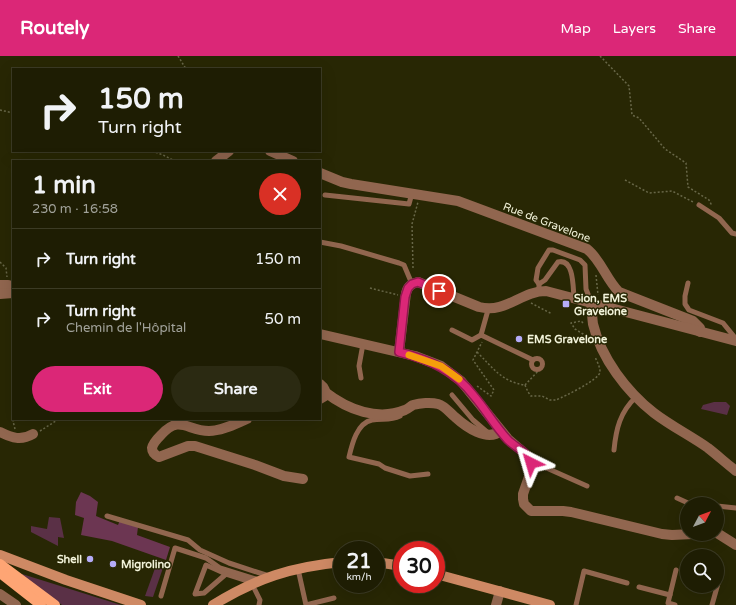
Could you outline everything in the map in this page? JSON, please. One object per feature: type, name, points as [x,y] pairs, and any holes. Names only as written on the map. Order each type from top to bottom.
[{"type":"main road","points":[[0,564],[55,605]]},
{"type":"main road","points":[[0,573],[41,605]]},
{"type":"street","points":[[217,160],[228,152]]},
{"type":"street","points":[[272,152],[291,160]]},
{"type":"street","name":"Rue de Gravelone","points":[[321,173],[351,184],[412,195],[458,201],[587,249],[596,258],[619,292],[693,321],[700,328],[700,332]]},
{"type":"street","points":[[399,352],[405,297],[408,288],[412,284],[418,282],[488,310],[509,304],[531,293],[539,287],[546,291],[700,332],[736,340]]},
{"type":"street","points":[[0,294],[8,287]]},
{"type":"street","points":[[594,303],[593,322],[602,346],[621,380],[654,414],[707,448],[736,471]]},
{"type":"street","points":[[321,334],[415,356],[435,364],[461,381],[474,395],[501,431],[514,445],[528,456],[532,466],[523,499],[524,504],[531,511],[563,511],[662,534],[680,535]]},
{"type":"street","points":[[322,392],[350,408],[368,413],[387,415],[406,410],[413,405],[428,403],[438,404],[447,409],[468,427],[486,435],[496,434],[501,431]]},
{"type":"street","points":[[244,420],[221,429],[209,431],[198,430],[182,424],[171,426],[156,441],[153,445],[152,451],[159,457],[188,446],[195,446],[284,476],[303,479]]},
{"type":"street","points":[[0,432],[15,439],[28,437],[33,434]]},
{"type":"street","points":[[724,537],[736,545]]},
{"type":"street","points":[[0,555],[14,562],[141,605]]},
{"type":"street","points":[[213,605],[242,588],[298,569],[333,563]]},
{"type":"street","points":[[0,564],[131,605]]},
{"type":"street","points":[[445,576],[550,605]]},
{"type":"street","points":[[224,605],[260,582]]},
{"type":"street","points":[[496,605],[500,591]]},
{"type":"street","points":[[0,594],[16,605]]},
{"type":"lane","points":[[325,195],[409,204],[412,195]]},
{"type":"lane","points":[[699,205],[719,218],[732,233],[736,234]]},
{"type":"lane","points":[[321,242],[341,246],[399,262],[404,265],[412,284]]},
{"type":"lane","points":[[574,298],[571,273],[566,262],[558,262],[539,287],[536,280],[538,268],[549,250],[574,257],[585,265],[586,289],[594,303]]},
{"type":"lane","points":[[688,283],[685,304],[689,310],[723,323],[736,340]]},
{"type":"lane","points":[[483,336],[488,310]]},
{"type":"lane","points":[[452,330],[472,340],[483,336],[533,360],[533,368],[540,369]]},
{"type":"lane","points":[[362,378],[359,366],[364,344]]},
{"type":"lane","points":[[452,395],[473,420],[489,435]]},
{"type":"lane","points":[[614,450],[616,429],[628,404],[636,397]]},
{"type":"lane","points":[[406,410],[404,414],[395,418],[371,420],[363,424],[351,448],[349,457],[379,464],[385,468],[410,476],[428,474]]},
{"type":"lane","points":[[532,466],[542,466],[587,486]]},
{"type":"lane","points":[[724,507],[736,508]]},
{"type":"lane","points":[[107,516],[188,540],[200,550],[229,563],[260,582]]},
{"type":"lane","points":[[160,596],[175,548],[206,558],[220,568],[260,582]]},
{"type":"lane","points":[[226,574],[204,593],[195,594],[206,565],[244,581],[260,582]]},
{"type":"lane","points":[[298,569],[306,605],[334,598]]},
{"type":"lane","points":[[675,605],[667,604],[676,570]]},
{"type":"lane","points":[[576,605],[584,571],[627,583]]},
{"type":"lane","points":[[259,605],[260,582]]},
{"type":"lane","points":[[639,587],[670,595]]},
{"type":"lane","points":[[712,605],[715,593]]},
{"type":"path","points":[[178,56],[185,68]]},
{"type":"path","points":[[600,56],[629,86],[632,115],[639,118],[665,149],[686,163],[688,187],[709,200],[719,218]]},
{"type":"path","points":[[0,110],[12,113]]},
{"type":"path","points":[[155,152],[173,160]]},
{"type":"path","points":[[625,180],[649,193],[672,192],[699,205]]},
{"type":"path","points":[[412,195],[419,198],[412,224],[412,284]]},
{"type":"path","points":[[0,262],[6,268],[8,287]]},
{"type":"path","points":[[594,303],[598,295],[596,270]]},
{"type":"path","points":[[370,288],[405,297]]},
{"type":"path","points":[[526,300],[552,314]]},
{"type":"path","points":[[577,321],[571,323],[575,329],[583,334],[592,349]]},
{"type":"path","points":[[483,336],[473,360],[494,390],[491,396]]},
{"type":"path","points":[[477,352],[503,378],[517,384],[525,385]]},
{"type":"path","points":[[525,385],[531,396],[542,396],[550,400],[556,400],[590,382],[598,376],[600,371],[595,356]]},
{"type":"path","points":[[525,385],[540,369]]},
{"type":"path","points":[[33,434],[57,420]]},
{"type":"shaded area","points":[[714,402],[726,402],[730,406],[727,415],[701,409],[703,405]]},
{"type":"shaded area","points":[[81,492],[98,502],[96,516],[118,525],[120,520],[138,527],[137,535],[170,547],[166,560],[112,541],[81,535],[84,518],[75,515],[76,502]]},
{"type":"shaded area","points":[[49,517],[60,518],[64,538],[58,537],[58,546],[31,532],[31,526],[47,529]]},
{"type":"shaded area","points":[[158,560],[165,562],[153,597],[145,596]]},
{"type":"shaded area","points":[[22,574],[121,605],[62,605]]},
{"type":"slow traffic","points":[[409,355],[441,366],[459,379]]},
{"type":"place","name":"Sion, EMS Gravelone","points":[[566,304]]},
{"type":"place","name":"EMS Gravelone","points":[[519,339]]},
{"type":"place","name":"Shell","points":[[90,559]]},
{"type":"place","name":"Migrolino","points":[[113,564]]},
{"type":"route","points":[[439,291],[418,282],[412,284],[408,288],[405,297],[399,352],[430,361],[441,366],[461,381],[474,395],[508,439],[528,456],[531,463]]}]
